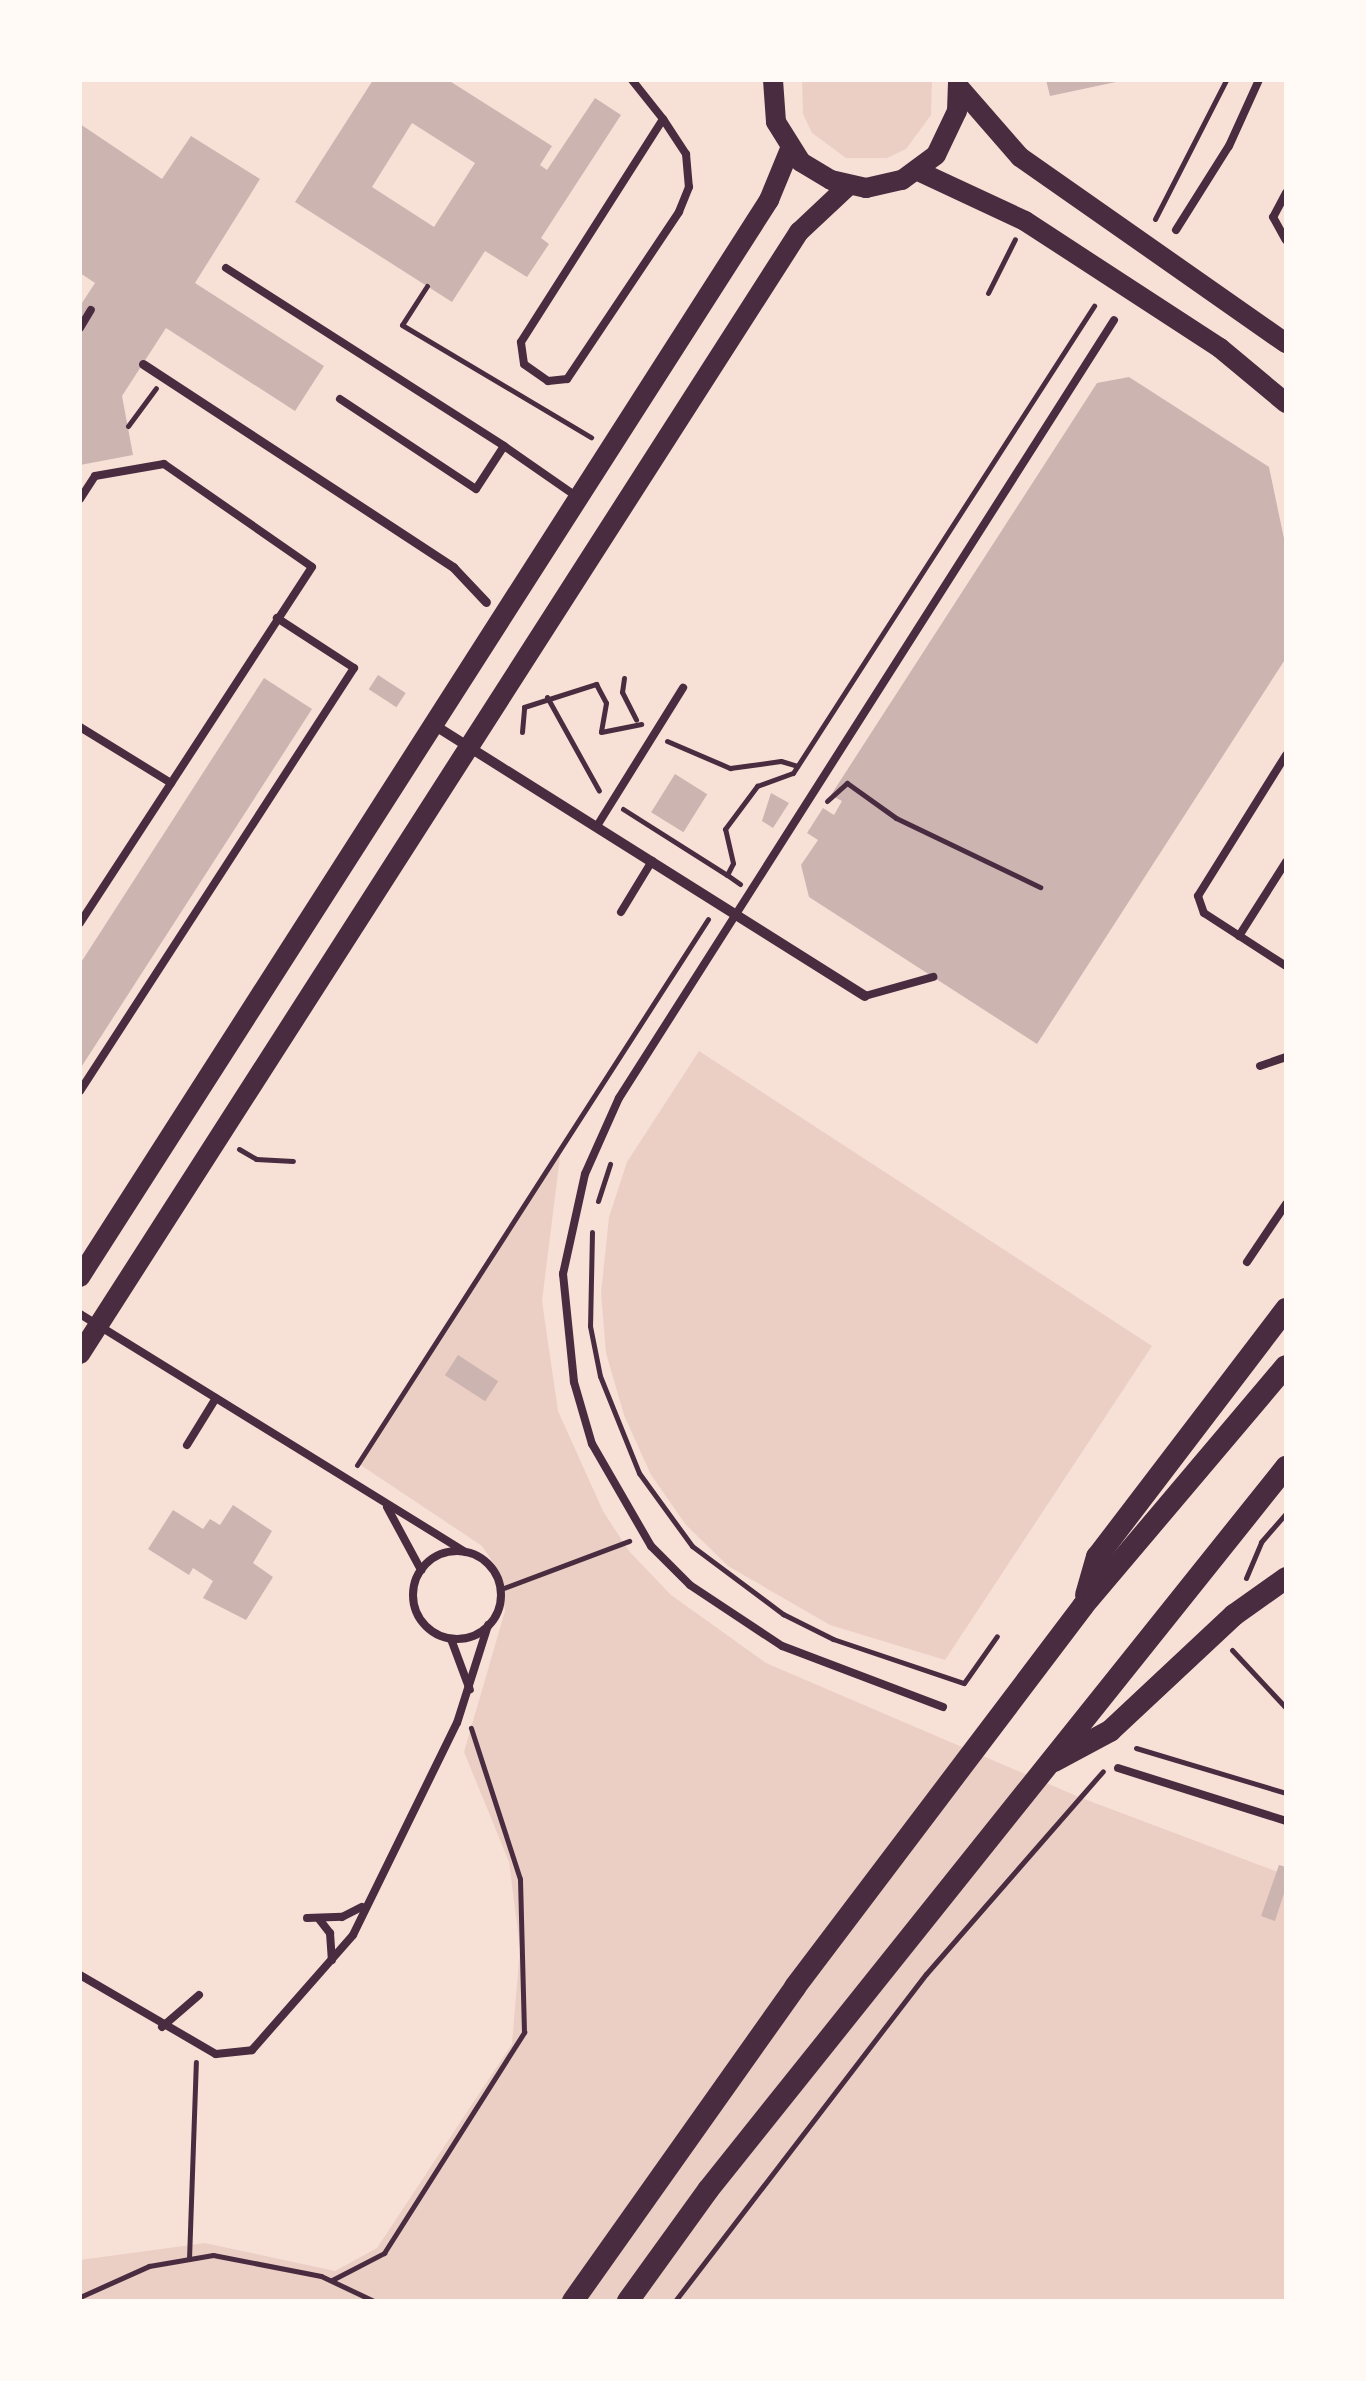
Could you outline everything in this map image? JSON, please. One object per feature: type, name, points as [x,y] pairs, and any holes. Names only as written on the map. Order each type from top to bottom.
[{"type":"main road","points":[[768,84],[790,149],[816,173],[848,186],[884,185],[918,171],[950,134],[958,84]]},
{"type":"main road","points":[[958,84],[1020,156],[1286,343]]},
{"type":"main road","points":[[80,1277],[769,200],[790,149]]},
{"type":"main road","points":[[918,171],[1025,221],[1220,348],[1286,404]]},
{"type":"main road","points":[[80,1354],[799,232],[848,186]]},
{"type":"main road","points":[[1083,1606],[1098,1557],[1286,1309]]},
{"type":"main road","points":[[573,2301],[614,2240],[1083,1606],[1286,1366]]},
{"type":"main road","points":[[628,2301],[708,2190],[1286,1467]]},
{"type":"main road","points":[[1046,1765],[1110,1730],[1234,1616],[1286,1578]]},
{"type":"street","points":[[143,364],[453,567],[486,602]]},
{"type":"street","points":[[434,725],[865,996]]},
{"type":"lane","points":[[632,80],[663,119],[692,170],[679,212],[567,379],[548,381],[524,364],[521,342],[663,119]]},
{"type":"lane","points":[[1176,230],[1229,146],[1259,80]]},
{"type":"lane","points":[[1286,193],[1272,217],[1286,240]]},
{"type":"lane","points":[[226,268],[580,498]]},
{"type":"lane","points":[[80,328],[91,310]]},
{"type":"lane","points":[[943,1707],[782,1646],[690,1584],[644,1535],[592,1444],[574,1382],[564,1274],[570,1226],[619,1098],[1114,320]]},
{"type":"lane","points":[[340,400],[476,489],[504,446]]},
{"type":"lane","points":[[80,498],[94,476],[164,464],[312,567],[80,923]]},
{"type":"lane","points":[[80,1091],[354,668],[277,618]]},
{"type":"lane","points":[[597,826],[684,688]]},
{"type":"lane","points":[[80,727],[171,783]]},
{"type":"lane","points":[[1285,963],[1204,913],[1201,887],[1286,756]]},
{"type":"lane","points":[[621,912],[652,861]]},
{"type":"lane","points":[[1239,936],[1286,862]]},
{"type":"lane","points":[[865,996],[933,977]]},
{"type":"lane","points":[[1260,1066],[1286,1057]]},
{"type":"lane","points":[[1247,1262],[1286,1204]]},
{"type":"lane","points":[[80,1314],[386,1507],[424,1522],[465,1552],[486,1561],[500,1589],[464,1706],[393,1863],[362,1907],[354,1935],[252,2050],[216,2054],[162,2027],[80,1975]]},
{"type":"lane","points":[[187,1445],[216,1398]]},
{"type":"lane","points":[[386,1507],[421,1570]]},
{"type":"lane","points":[[465,1552],[443,1553],[421,1570],[414,1590],[418,1614],[451,1639],[470,1690]]},
{"type":"lane","points":[[451,1639],[474,1636],[488,1626]]},
{"type":"lane","points":[[1118,1768],[1286,1821]]},
{"type":"lane","points":[[307,1918],[362,1907]]},
{"type":"lane","points":[[319,1918],[333,1942],[332,1960]]},
{"type":"lane","points":[[162,2027],[198,1995]]},
{"type":"path","points":[[1155,219],[1194,152],[1226,80]]},
{"type":"path","points":[[988,293],[1016,236]]},
{"type":"path","points":[[427,286],[402,325],[593,438]]},
{"type":"path","points":[[750,890],[727,876],[733,864],[726,828],[757,786],[793,773],[1094,306]]},
{"type":"path","points":[[128,426],[163,377]]},
{"type":"path","points":[[624,678],[622,692],[636,720]]},
{"type":"path","points":[[604,696],[622,692]]},
{"type":"path","points":[[837,798],[848,783],[896,818],[1040,887]]},
{"type":"path","points":[[347,1481],[718,904]]},
{"type":"path","points":[[241,1150],[256,1159],[293,1161]]},
{"type":"path","points":[[615,1154],[593,1219],[590,1326],[623,1440],[657,1504],[717,1568],[783,1614],[833,1639],[964,1683],[997,1636]]},
{"type":"path","points":[[1286,1513],[1261,1542],[1226,1644],[1286,1708]]},
{"type":"path","points":[[500,1589],[644,1535]]},
{"type":"path","points":[[332,2280],[384,2253],[524,2032],[520,1879],[464,1706]]},
{"type":"path","points":[[1136,1748],[1286,1793]]},
{"type":"path","points":[[675,2301],[926,1974],[1105,1769]]},
{"type":"path","points":[[189,2259],[197,2044]]},
{"type":"path","points":[[80,2297],[150,2266],[213,2256],[332,2280],[374,2301]]},
{"type":"shaded area","points":[[802,80],[932,80],[931,115],[906,149],[887,158],[846,158],[812,133],[803,114]]},
{"type":"shaded area","points":[[699,1051],[1152,1346],[945,1660],[830,1625],[728,1566],[686,1525],[651,1475],[624,1415],[606,1353],[601,1293],[609,1217],[627,1162]]},
{"type":"shaded area","points":[[561,1149],[542,1301],[558,1411],[603,1511],[629,1551],[671,1595],[766,1663],[1079,1797],[1286,1875],[1286,2301],[80,2301],[80,2260],[205,2243],[335,2271],[377,2248],[512,2044],[520,1948],[509,1862],[464,1752],[505,1611],[500,1573],[482,1546],[359,1464]]},
{"type":"building","points":[[373,80],[448,80],[552,146],[540,165],[547,170],[595,98],[621,115],[541,238],[549,244],[527,277],[485,251],[452,302],[295,202]],"holes":[[[412,123],[475,163],[434,227],[372,187]]]},
{"type":"building","points":[[1046,80],[1116,80],[1116,82],[1050,96]]},
{"type":"building","points":[[80,124],[162,179],[191,136],[260,179],[195,283],[324,366],[295,411],[166,328],[122,396],[133,455],[80,465],[80,306],[95,283],[80,273]]},
{"type":"building","points":[[1129,377],[1269,467],[1286,548],[1286,658],[1037,1044],[809,897],[801,865],[818,840],[807,833],[823,808],[834,815],[842,801],[831,795],[1097,383]]},
{"type":"building","points":[[378,675],[406,693],[396,707],[369,689]]},
{"type":"building","points":[[264,678],[312,709],[80,1069],[80,964]]},
{"type":"building","points":[[675,774],[707,794],[683,832],[651,812]]},
{"type":"building","points":[[771,793],[789,803],[773,828],[762,821]]},
{"type":"building","points":[[458,1355],[498,1381],[485,1401],[445,1375]]},
{"type":"building","points":[[233,1505],[272,1531],[253,1563],[273,1577],[246,1620],[203,1598],[213,1581],[193,1568],[189,1575],[148,1549],[173,1510],[203,1529],[210,1519],[220,1525]]},
{"type":"building","points":[[1279,1865],[1286,1867],[1286,1887],[1275,1921],[1261,1916]]}]
